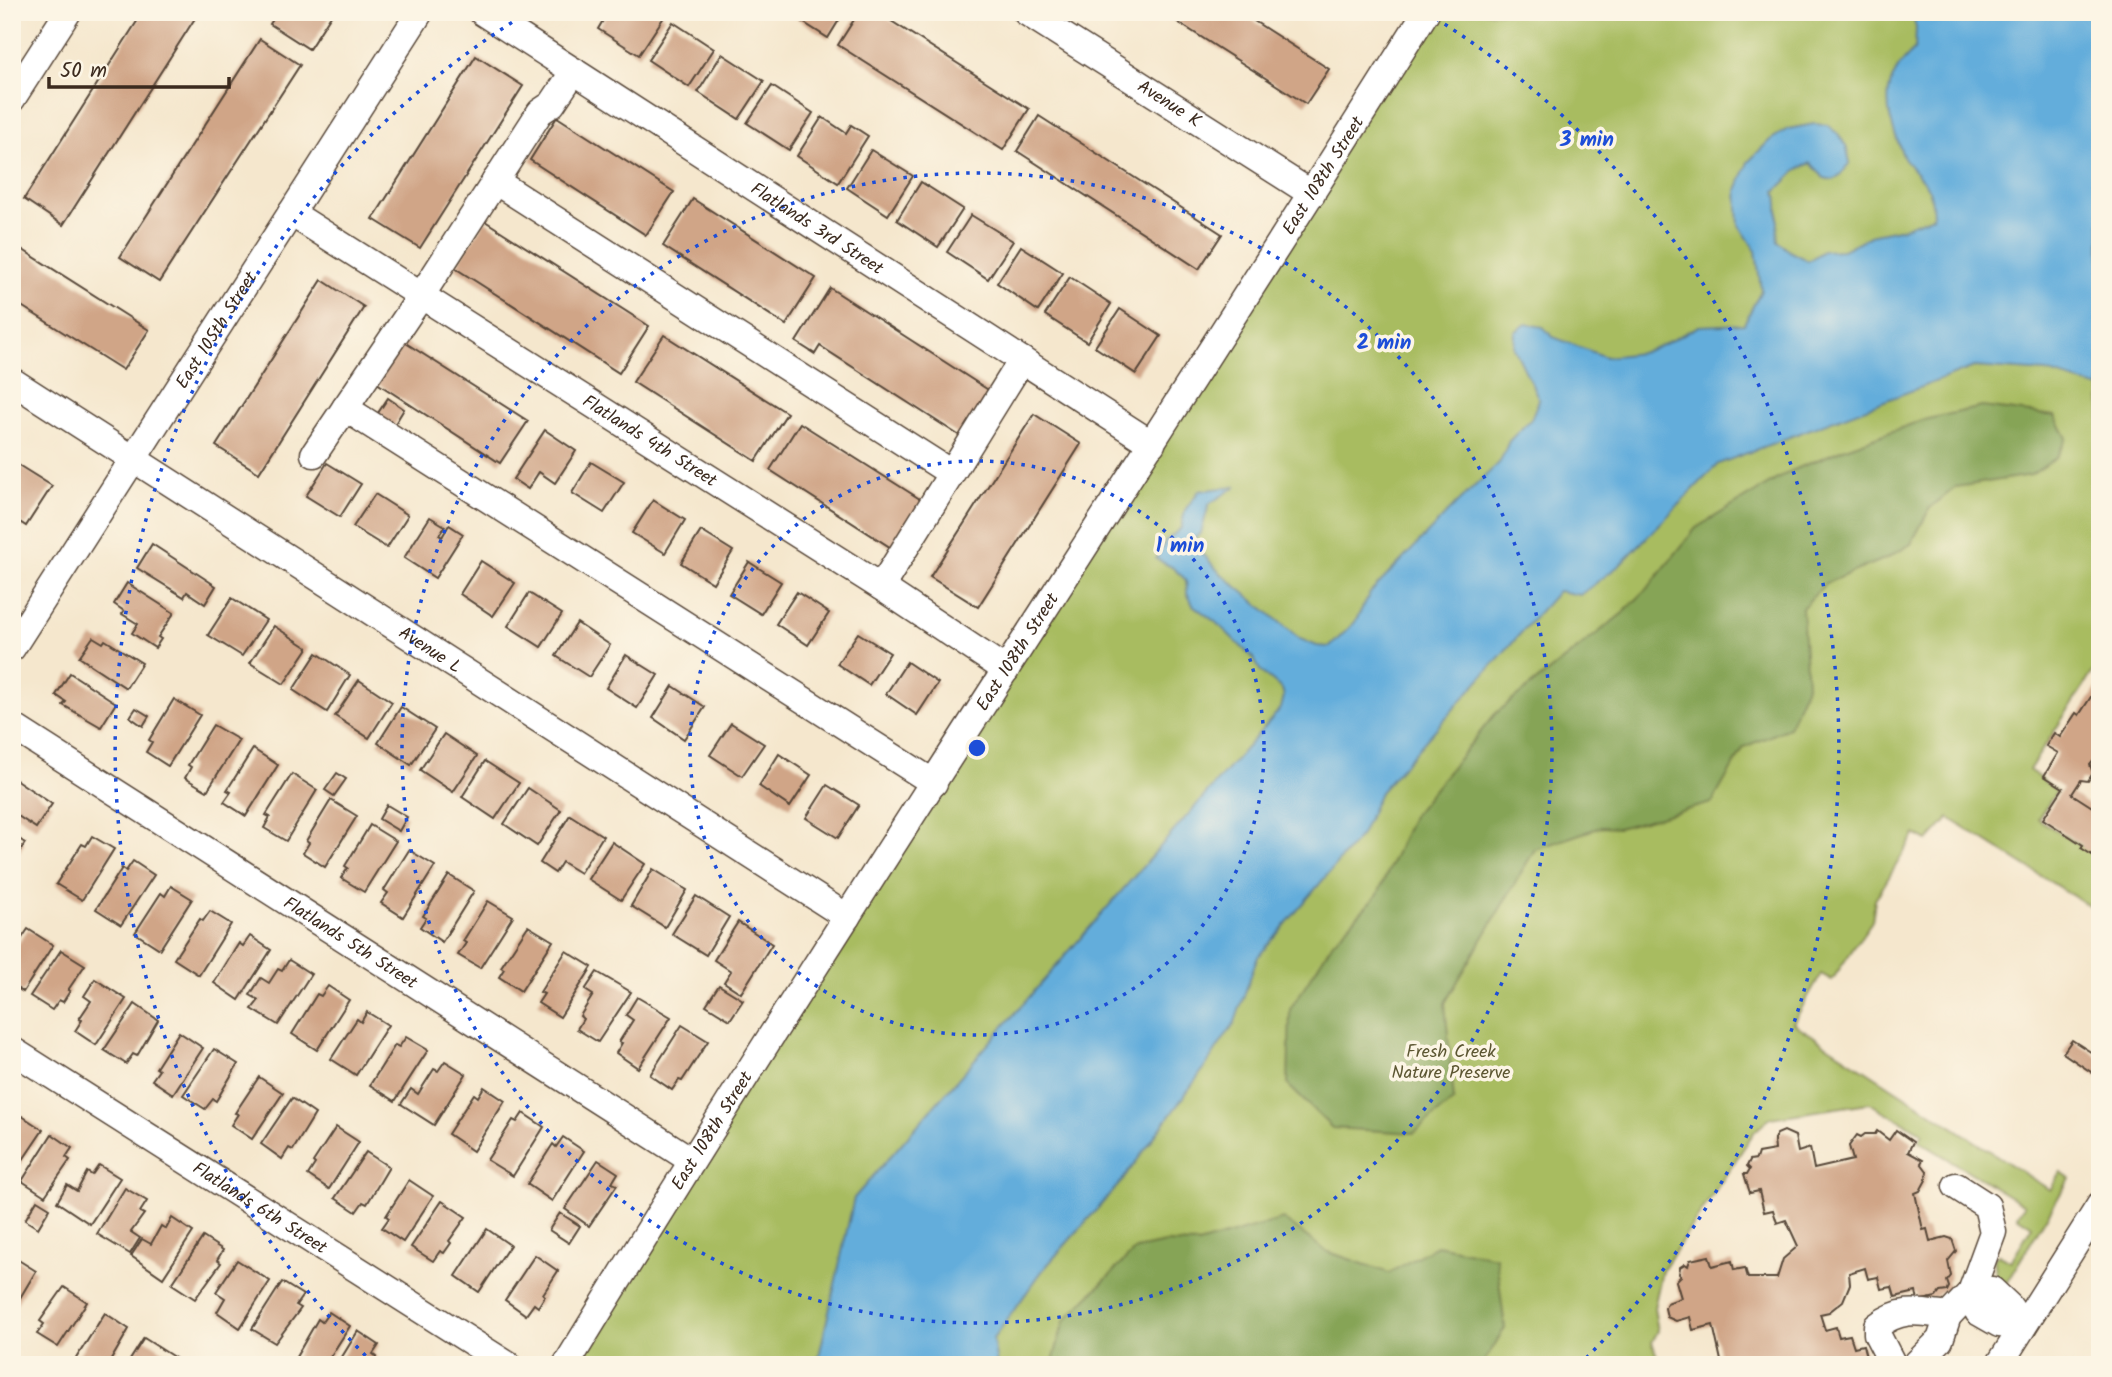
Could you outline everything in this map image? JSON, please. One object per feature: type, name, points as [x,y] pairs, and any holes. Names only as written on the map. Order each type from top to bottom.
[{"type":"street","points":[[12,99],[68,12]]},
{"type":"street","name":"East 105th Street","points":[[12,648],[420,12]]},
{"type":"street","name":"Flatlands 3rd Street","points":[[482,12],[1152,444]]},
{"type":"street","name":"Avenue K","points":[[1026,12],[1312,194]]},
{"type":"street","name":"East 108th Street","points":[[566,1365],[691,1160],[1152,444],[1426,12]]},
{"type":"street","points":[[314,454],[421,296],[540,112],[552,104],[574,71]]},
{"type":"street","points":[[495,181],[951,473]]},
{"type":"street","name":"Flatlands 4th Street","points":[[291,213],[881,587],[1006,670]]},
{"type":"street","points":[[881,587],[1022,360]]},
{"type":"street","name":"Avenue L","points":[[12,381],[847,917]]},
{"type":"street","points":[[345,408],[934,783]]},
{"type":"street","name":"Flatlands 5th Street","points":[[12,726],[691,1160]]},
{"type":"street","name":"Flatlands 6th Street","points":[[12,1050],[508,1365]]},
{"type":"street","points":[[1915,1365],[1940,1340],[1948,1316],[1971,1292],[1993,1232],[1987,1206],[1956,1186]]},
{"type":"street","points":[[1999,1365],[2100,1205]]},
{"type":"street","points":[[1971,1292],[1978,1312],[1999,1324],[2023,1326]]},
{"type":"street","points":[[1893,1365],[1877,1334],[1877,1326],[1892,1314],[1921,1312],[1948,1316]]},
{"type":"green space","points":[[1428,12],[1921,12],[1950,211],[1749,333],[1567,424],[842,1365],[567,1365]]},
{"type":"green space","name":"Fresh Creek Nature Preserve","points":[[1958,347],[2100,363],[2100,661],[2029,770],[2057,791],[2038,819],[2100,858],[2100,913],[1949,818],[1928,841],[1915,834],[1875,900],[1872,921],[1832,980],[1821,974],[1793,1023],[2050,1190],[2061,1172],[2070,1178],[2002,1290],[1998,1288],[1994,1258],[1999,1255],[2011,1261],[2032,1226],[2017,1216],[2024,1205],[1919,1141],[1923,1133],[1869,1103],[1770,1118],[1755,1131],[1662,1271],[1654,1308],[1658,1331],[1652,1342],[1660,1365],[991,1365],[987,1337],[1244,944],[1552,575],[1712,448]]},
{"type":"green space","points":[[1982,407],[2055,416],[2067,438],[2056,458],[2031,475],[1956,487],[1930,508],[1911,544],[1887,558],[1826,583],[1802,608],[1807,684],[1789,728],[1744,747],[1712,803],[1618,828],[1601,827],[1535,849],[1445,1003],[1454,1100],[1414,1133],[1332,1128],[1288,1085],[1290,1009],[1333,942],[1378,894],[1412,816],[1495,714],[1623,613],[1648,588],[1696,528],[1789,472],[1843,449],[1923,420]]},
{"type":"green space","points":[[1283,1219],[1326,1251],[1389,1273],[1437,1245],[1496,1257],[1505,1328],[1482,1365],[1052,1365],[1064,1321],[1136,1249],[1166,1243],[1198,1244]]},
{"type":"water","points":[[1912,12],[2100,12],[2100,388],[2046,372],[1974,367],[1718,464],[1620,565],[1580,595],[1558,591],[1380,792],[1361,835],[1257,958],[1235,1022],[1203,1070],[1122,1181],[1043,1270],[993,1339],[997,1365],[817,1365],[854,1198],[1281,708],[1284,696],[1282,689],[1261,672],[1254,659],[1218,624],[1193,605],[1187,593],[1186,580],[1172,567],[1156,559],[1165,542],[1181,528],[1185,510],[1199,491],[1237,486],[1209,504],[1201,533],[1185,546],[1205,556],[1219,572],[1300,639],[1317,646],[1330,647],[1355,622],[1370,593],[1500,462],[1509,441],[1531,419],[1539,399],[1514,348],[1515,332],[1526,324],[1543,327],[1553,337],[1606,357],[1640,353],[1699,326],[1744,324],[1761,290],[1756,251],[1739,225],[1737,190],[1748,162],[1770,140],[1788,129],[1814,124],[1827,125],[1838,134],[1846,146],[1850,162],[1834,180],[1824,178],[1811,163],[1798,169],[1776,191],[1778,242],[1808,261],[1823,251],[1843,250],[1874,234],[1903,228],[1933,216],[1928,189],[1904,157],[1889,113],[1892,80],[1897,69],[1915,49],[1916,28]]},
{"type":"building","points":[[143,12],[199,12],[63,225],[24,199]]},
{"type":"building","points":[[278,12],[333,12],[309,49],[270,24]]},
{"type":"building","points":[[553,12],[567,12],[563,19]]},
{"type":"building","points":[[608,12],[656,12],[664,17],[639,55],[598,29]]},
{"type":"building","points":[[787,12],[844,12],[828,38]]},
{"type":"building","points":[[859,12],[877,12],[1029,109],[1003,150],[838,45]]},
{"type":"building","points":[[1162,12],[1240,12],[1329,69],[1306,104]]},
{"type":"building","points":[[673,22],[714,49],[689,87],[648,60]]},
{"type":"building","points":[[260,39],[300,65],[159,282],[120,257]]},
{"type":"building","points":[[722,54],[764,81],[739,119],[698,92]]},
{"type":"building","points":[[476,56],[523,86],[420,248],[373,219]]},
{"type":"building","points":[[772,86],[813,113],[789,150],[747,123]]},
{"type":"building","points":[[1039,116],[1222,234],[1199,269],[1017,151]]},
{"type":"building","points":[[557,117],[674,192],[646,235],[530,160]]},
{"type":"building","points":[[822,117],[846,133],[851,125],[868,136],[838,183],[797,156]]},
{"type":"building","points":[[871,150],[913,176],[888,215],[847,188]]},
{"type":"building","points":[[921,182],[963,209],[938,247],[897,220]]},
{"type":"building","points":[[693,199],[816,278],[786,325],[663,246]]},
{"type":"building","points":[[971,215],[1013,241],[988,279],[947,252]]},
{"type":"building","points":[[485,221],[649,326],[619,373],[455,268]]},
{"type":"building","points":[[12,243],[149,330],[123,370],[12,300]]},
{"type":"building","points":[[1021,246],[1063,273],[1038,311],[997,283]]},
{"type":"building","points":[[1070,277],[1111,304],[1087,342],[1045,315]]},
{"type":"building","points":[[322,280],[364,307],[259,473],[216,446]]},
{"type":"building","points":[[830,288],[993,393],[963,438],[820,346],[815,354],[796,342]]},
{"type":"building","points":[[1120,309],[1161,336],[1136,374],[1095,347]]},
{"type":"building","points":[[664,335],[787,413],[756,461],[633,382]]},
{"type":"building","points":[[401,340],[528,421],[500,463],[374,381]]},
{"type":"building","points":[[388,398],[404,409],[393,427],[376,416]]},
{"type":"building","points":[[1034,414],[1081,444],[978,607],[930,577]]},
{"type":"building","points":[[800,423],[923,501],[893,549],[770,470]]},
{"type":"building","points":[[545,430],[576,451],[555,483],[539,472],[528,489],[513,479]]},
{"type":"building","points":[[12,461],[52,486],[26,526],[12,517]]},
{"type":"building","points":[[591,462],[624,482],[604,513],[572,493]]},
{"type":"building","points":[[327,463],[361,484],[340,517],[306,496]]},
{"type":"building","points":[[375,494],[408,515],[387,548],[353,527]]},
{"type":"building","points":[[653,500],[685,520],[665,553],[632,533]]},
{"type":"building","points":[[430,517],[445,526],[439,535],[442,537],[449,525],[463,534],[435,578],[404,558]]},
{"type":"building","points":[[701,531],[733,551],[713,583],[681,563]]},
{"type":"building","points":[[152,544],[216,586],[205,604],[187,592],[184,597],[137,568]]},
{"type":"building","points":[[481,561],[515,583],[493,616],[460,594]]},
{"type":"building","points":[[749,562],[781,582],[761,614],[729,594]]},
{"type":"building","points":[[127,583],[174,613],[158,637],[161,639],[155,648],[132,633],[138,624],[122,614],[124,611],[114,604]]},
{"type":"building","points":[[797,592],[829,613],[808,645],[776,624]]},
{"type":"building","points":[[529,593],[562,614],[541,647],[508,626]]},
{"type":"building","points":[[232,598],[266,620],[242,656],[208,635]]},
{"type":"building","points":[[577,623],[610,645],[589,677],[556,656]]},
{"type":"building","points":[[274,626],[308,648],[284,684],[250,663]]},
{"type":"building","points":[[858,633],[890,653],[869,685],[837,664]]},
{"type":"building","points":[[93,637],[103,643],[105,640],[142,663],[126,688],[79,657]]},
{"type":"building","points":[[317,653],[350,675],[327,712],[293,690]]},
{"type":"building","points":[[626,655],[658,675],[637,708],[606,688]]},
{"type":"building","points":[[907,662],[938,683],[917,715],[886,694]]},
{"type":"building","points":[[70,673],[116,703],[101,727],[63,705],[66,702],[56,695]]},
{"type":"building","points":[[359,680],[392,702],[369,738],[335,716]]},
{"type":"building","points":[[2100,683],[2100,762],[2095,759],[2090,765],[2093,773],[2088,781],[2081,780],[2072,794],[2100,812],[2100,860],[2081,848],[2083,845],[2043,819],[2063,788],[2044,776],[2058,753],[2046,746],[2054,733],[2060,737],[2076,713],[2079,715]]},
{"type":"building","points":[[673,686],[705,707],[684,739],[653,718]]},
{"type":"building","points":[[174,699],[200,715],[168,766],[146,752],[152,742],[149,740]]},
{"type":"building","points":[[401,707],[435,729],[411,765],[378,743]]},
{"type":"building","points":[[136,708],[149,716],[143,726],[130,717]]},
{"type":"building","points":[[731,723],[764,744],[742,776],[710,755]]},
{"type":"building","points":[[213,725],[239,740],[207,791],[185,778],[191,767],[188,765]]},
{"type":"building","points":[[444,734],[477,756],[453,792],[420,770]]},
{"type":"building","points":[[253,749],[278,765],[246,816],[224,802],[231,792],[227,790]]},
{"type":"building","points":[[779,754],[811,775],[790,807],[759,786]]},
{"type":"building","points":[[485,761],[519,783],[495,819],[462,797]]},
{"type":"building","points":[[337,773],[346,779],[334,796],[325,790]]},
{"type":"building","points":[[292,774],[317,790],[286,841],[264,828],[270,817],[266,815]]},
{"type":"building","points":[[12,777],[52,804],[36,828],[12,812]]},
{"type":"building","points":[[827,785],[859,805],[838,838],[806,818]]},
{"type":"building","points":[[528,788],[561,810],[537,846],[504,824]]},
{"type":"building","points":[[331,800],[357,816],[325,867],[303,853],[309,843],[306,841]]},
{"type":"building","points":[[387,805],[407,817],[399,831],[379,819]]},
{"type":"building","points":[[570,815],[603,836],[580,873],[562,862],[555,873],[540,863]]},
{"type":"building","points":[[370,825],[396,841],[364,892],[341,878],[348,868],[345,866]]},
{"type":"building","points":[[12,834],[25,843],[12,863]]},
{"type":"building","points":[[92,836],[114,849],[82,900],[56,884],[82,844],[86,846]]},
{"type":"building","points":[[612,842],[645,864],[621,900],[588,879]]},
{"type":"building","points":[[409,850],[435,866],[403,917],[381,903],[388,893],[384,890]]},
{"type":"building","points":[[133,861],[154,875],[121,925],[96,909],[122,868],[126,871]]},
{"type":"building","points":[[653,869],[687,890],[665,927],[631,906]]},
{"type":"building","points":[[449,875],[474,891],[442,942],[420,927],[426,918],[423,916]]},
{"type":"building","points":[[171,886],[192,899],[160,949],[135,933],[161,893],[165,896]]},
{"type":"building","points":[[696,896],[729,917],[706,955],[672,934]]},
{"type":"building","points":[[488,901],[513,916],[480,968],[458,955],[466,943],[463,941]]},
{"type":"building","points":[[210,911],[231,924],[199,975],[174,959],[200,919],[203,921]]},
{"type":"building","points":[[738,922],[772,944],[741,993],[724,982],[731,971],[714,960]]},
{"type":"building","points":[[528,926],[553,941],[521,991],[499,977],[504,969],[501,967]]},
{"type":"building","points":[[28,929],[53,945],[23,992],[12,985],[12,953]]},
{"type":"building","points":[[250,936],[271,950],[239,1000],[214,983],[239,943],[243,946]]},
{"type":"building","points":[[61,950],[85,965],[63,1002],[59,1000],[52,1010],[30,996]]},
{"type":"building","points":[[566,951],[592,967],[560,1017],[538,1003],[544,994],[540,992]]},
{"type":"building","points":[[289,960],[311,974],[278,1025],[252,1009],[259,1000],[250,995],[261,978],[269,983],[278,969],[282,971]]},
{"type":"building","points":[[597,972],[631,992],[598,1042],[577,1029],[583,1019],[580,1016],[593,995],[585,990]]},
{"type":"building","points":[[95,979],[126,999],[96,1045],[75,1031],[82,1020],[79,1019],[91,1001],[84,996]]},
{"type":"building","points":[[719,985],[743,1000],[730,1020],[706,1005]]},
{"type":"building","points":[[328,986],[349,1000],[317,1050],[292,1034],[317,994],[321,996]]},
{"type":"building","points":[[637,997],[671,1017],[638,1068],[616,1053],[622,1043],[619,1042],[633,1020],[626,1015]]},
{"type":"building","points":[[135,1004],[158,1020],[137,1056],[133,1054],[126,1064],[104,1050]]},
{"type":"building","points":[[367,1012],[388,1025],[356,1075],[331,1059],[357,1019],[361,1022]]},
{"type":"building","points":[[682,1025],[708,1041],[682,1081],[679,1080],[672,1090],[650,1075]]},
{"type":"building","points":[[179,1032],[203,1048],[173,1094],[152,1080],[159,1070],[156,1068]]},
{"type":"building","points":[[406,1037],[428,1050],[395,1101],[370,1085],[395,1045],[399,1047]]},
{"type":"building","points":[[2072,1040],[2100,1058],[2100,1078],[2063,1053]]},
{"type":"building","points":[[214,1049],[238,1064],[216,1101],[213,1099],[205,1109],[183,1095]]},
{"type":"building","points":[[445,1061],[466,1074],[434,1125],[401,1104],[411,1089],[418,1094],[434,1069],[438,1071]]},
{"type":"building","points":[[259,1077],[283,1093],[252,1139],[231,1125],[238,1114],[235,1113]]},
{"type":"building","points":[[484,1087],[505,1101],[473,1151],[448,1134],[474,1094],[478,1097]]},
{"type":"building","points":[[292,1098],[315,1114],[293,1150],[289,1148],[282,1159],[261,1144]]},
{"type":"building","points":[[523,1113],[544,1127],[513,1176],[487,1160],[513,1120],[517,1122]]},
{"type":"building","points":[[22,1116],[43,1130],[12,1176],[12,1124],[15,1126]]},
{"type":"building","points":[[336,1127],[359,1142],[329,1189],[308,1175],[315,1164],[313,1162]]},
{"type":"building","points":[[1896,1130],[1913,1142],[1908,1152],[1923,1160],[1921,1163],[1927,1171],[1920,1191],[1915,1193],[1923,1230],[1927,1229],[1930,1241],[1946,1237],[1952,1239],[1956,1251],[1948,1261],[1951,1276],[1947,1281],[1947,1291],[1918,1301],[1916,1292],[1895,1297],[1892,1287],[1881,1289],[1878,1277],[1868,1279],[1865,1268],[1849,1273],[1850,1284],[1843,1301],[1829,1312],[1820,1314],[1825,1330],[1836,1327],[1839,1337],[1850,1335],[1854,1347],[1863,1345],[1868,1365],[1722,1365],[1713,1325],[1693,1330],[1690,1317],[1676,1321],[1667,1317],[1667,1303],[1681,1298],[1676,1281],[1681,1276],[1680,1267],[1685,1264],[1688,1266],[1690,1260],[1709,1256],[1712,1266],[1732,1261],[1734,1270],[1745,1268],[1748,1278],[1777,1278],[1783,1259],[1798,1246],[1786,1220],[1777,1223],[1773,1210],[1764,1212],[1759,1191],[1750,1193],[1744,1174],[1750,1169],[1747,1166],[1750,1160],[1756,1159],[1758,1153],[1775,1150],[1774,1139],[1777,1134],[1784,1131],[1795,1136],[1798,1152],[1810,1148],[1814,1169],[1853,1160],[1849,1146],[1857,1135],[1861,1137],[1875,1134],[1877,1131],[1889,1140]]},
{"type":"building","points":[[52,1134],[72,1148],[66,1157],[70,1160],[45,1196],[22,1181]]},
{"type":"building","points":[[563,1137],[584,1151],[552,1201],[527,1184],[553,1144],[556,1147]]},
{"type":"building","points":[[366,1152],[389,1167],[367,1204],[363,1202],[356,1212],[335,1198]]},
{"type":"building","points":[[598,1160],[618,1173],[612,1183],[617,1185],[589,1226],[565,1209]]},
{"type":"building","points":[[99,1165],[120,1178],[90,1224],[57,1202],[67,1185],[77,1191],[87,1172],[92,1175]]},
{"type":"building","points":[[409,1180],[433,1196],[403,1242],[382,1228],[389,1218],[386,1216]]},
{"type":"building","points":[[125,1188],[147,1201],[140,1212],[144,1214],[131,1232],[140,1238],[130,1254],[97,1234]]},
{"type":"building","points":[[37,1200],[50,1208],[38,1228],[25,1220]]},
{"type":"building","points":[[442,1201],[466,1217],[444,1253],[440,1251],[433,1261],[411,1247]]},
{"type":"building","points":[[560,1213],[580,1226],[569,1243],[549,1230]]},
{"type":"building","points":[[172,1218],[193,1232],[163,1278],[131,1256],[142,1239],[151,1244],[161,1226],[166,1229]]},
{"type":"building","points":[[487,1229],[510,1245],[479,1292],[456,1276]]},
{"type":"building","points":[[203,1237],[223,1250],[217,1260],[221,1263],[195,1299],[172,1284]]},
{"type":"building","points":[[535,1255],[558,1271],[538,1307],[534,1304],[526,1315],[505,1300]]},
{"type":"building","points":[[12,1256],[36,1271],[14,1308],[12,1307]]},
{"type":"building","points":[[237,1260],[270,1281],[240,1328],[217,1312],[225,1298],[216,1292]]},
{"type":"building","points":[[282,1282],[303,1295],[296,1305],[301,1308],[275,1343],[252,1329]]},
{"type":"building","points":[[64,1287],[87,1302],[58,1347],[37,1334],[44,1324],[40,1321]]},
{"type":"building","points":[[329,1312],[350,1326],[325,1365],[309,1365],[296,1357],[318,1319],[322,1322]]},
{"type":"building","points":[[105,1313],[129,1329],[108,1365],[84,1365],[75,1360]]},
{"type":"building","points":[[358,1331],[379,1345],[373,1354],[377,1357],[372,1365],[337,1365]]},
{"type":"building","points":[[144,1338],[180,1361],[178,1365],[137,1365],[130,1360]]}]
